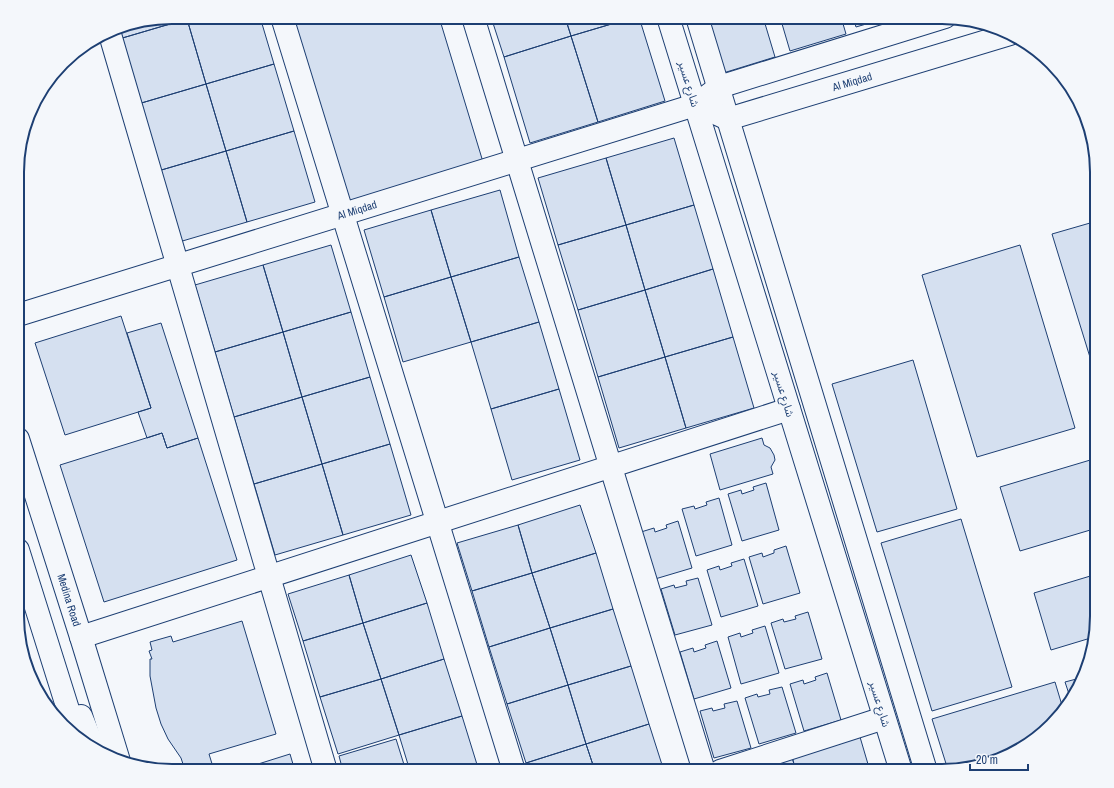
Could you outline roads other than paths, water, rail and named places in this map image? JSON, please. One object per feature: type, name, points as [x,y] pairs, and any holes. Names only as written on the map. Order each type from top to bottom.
[{"type":"main road","points":[[284,24],[512,764]]},
{"type":"main road","points":[[474,24],[702,764]]},
{"type":"main road","name":"شارع عسير","points":[[670,24],[899,764]]},
{"type":"main road","points":[[699,24],[924,764]]},
{"type":"main road","name":"Al Miqdad","points":[[24,313],[695,105],[719,87],[922,24]]},
{"type":"main road","name":"Al Miqdad","points":[[728,119],[1002,36]]},
{"type":"main road","points":[[111,37],[324,764]]},
{"type":"main road","points":[[695,105],[728,119]]},
{"type":"main road","points":[[81,637],[789,409]]},
{"type":"main road","name":"Medina Road","points":[[24,458],[81,637],[116,753]]},
{"type":"main road","points":[[24,569],[73,726]]},
{"type":"main road","points":[[38,614],[90,739]]},
{"type":"main road","points":[[742,764],[884,718]]}]
